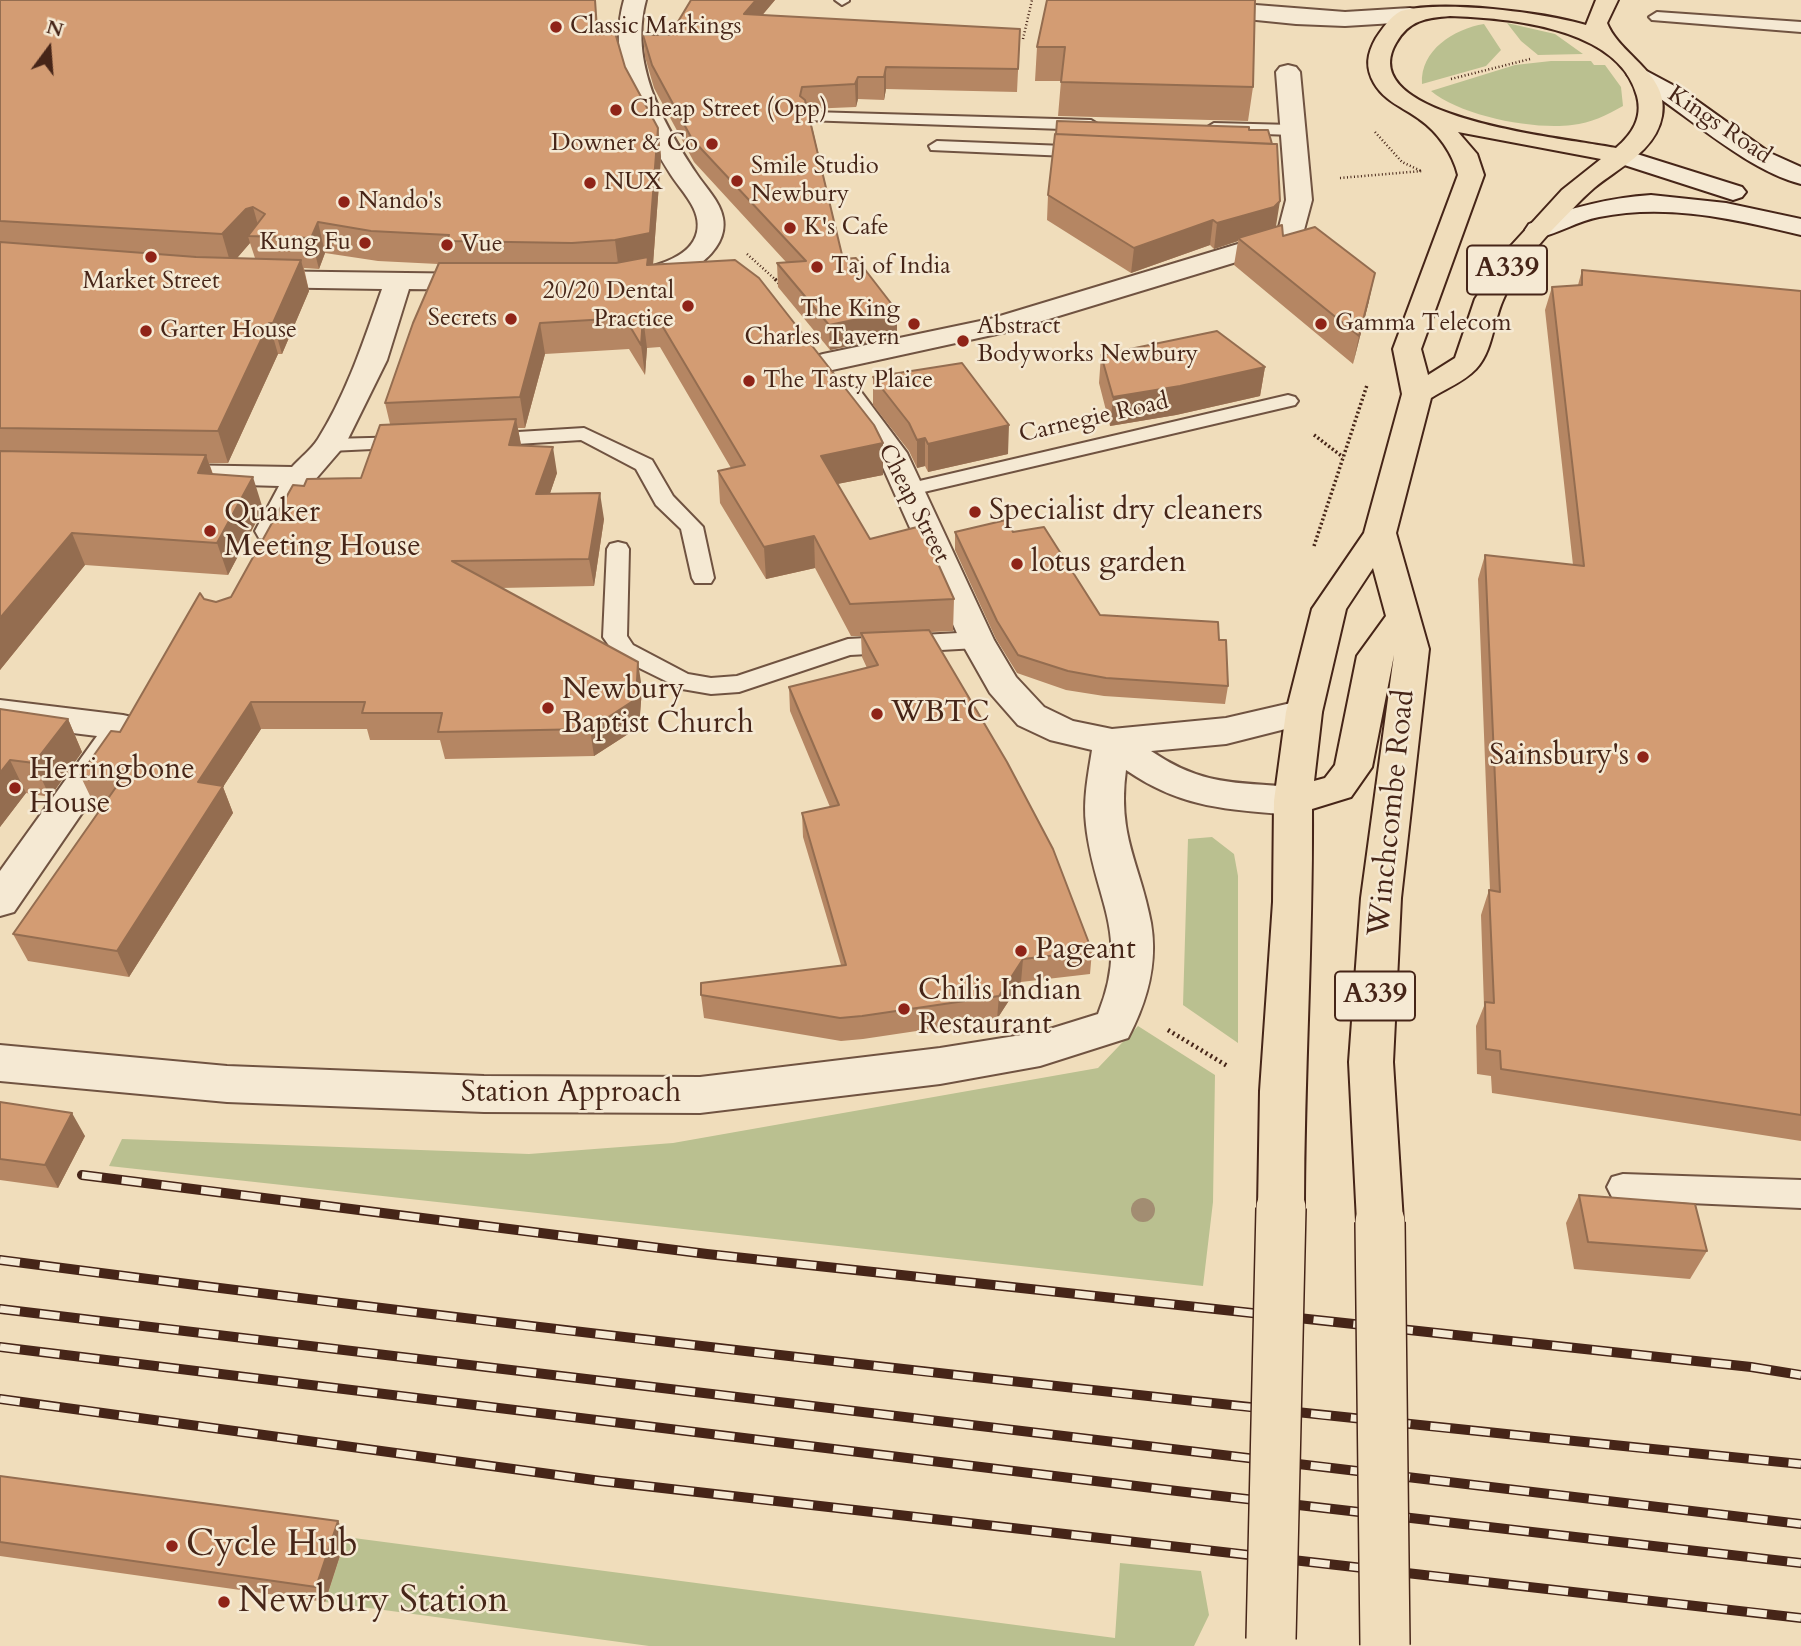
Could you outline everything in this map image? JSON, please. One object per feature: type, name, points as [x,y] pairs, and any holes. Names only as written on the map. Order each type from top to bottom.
[{"type":"highway","points":[[1419,12],[1465,8],[1514,12],[1567,24],[1602,39],[1639,74],[1650,95],[1650,118],[1643,133],[1621,156],[1482,131],[1414,107],[1379,75],[1377,57],[1385,41],[1419,12],[1460,0]]},
{"type":"highway","points":[[1602,39],[1596,23],[1607,0]]},
{"type":"highway","name":"A339","points":[[1272,1642],[1282,1208],[1282,1091],[1293,902],[1293,801],[1304,712],[1329,609],[1380,533],[1417,394],[1407,349],[1472,175],[1465,154],[1428,114]]},
{"type":"highway","name":"A339","points":[[1417,394],[1468,362],[1490,297],[1503,275],[1538,230],[1567,199],[1621,156]]},
{"type":"highway","name":"Winchcombe Road","points":[[1380,533],[1412,649],[1381,898],[1371,1062],[1380,1222],[1385,1646]]},
{"type":"highway","points":[[1293,801],[1338,788],[1353,767],[1375,656],[1404,616]]},
{"type":"street","points":[[604,281],[658,274],[694,257],[703,246],[710,229],[705,206],[666,145],[634,77],[630,14],[635,0]]},
{"type":"street","points":[[1127,0],[1296,17],[1345,19],[1419,12]]},
{"type":"street","points":[[1288,72],[1292,130],[1291,168]]},
{"type":"street","name":"Kings Road","points":[[1639,74],[1761,158],[1801,176]]},
{"type":"street","points":[[1724,130],[1788,144]]},
{"type":"street","name":"Kings Road","points":[[1621,156],[1801,215]]},
{"type":"street","name":"Cheap Street","points":[[1291,168],[1299,200],[1297,214],[1291,230],[1280,240],[996,326],[816,352],[892,453],[911,489],[977,640],[1003,685],[1031,716],[1063,731],[1112,742],[1226,731],[1304,712]]},
{"type":"street","points":[[1538,230],[1598,209],[1657,203],[1699,204],[1801,227]]},
{"type":"street","points":[[694,257],[720,267]]},
{"type":"street","points":[[240,270],[398,282],[514,282]]},
{"type":"street","points":[[257,558],[300,477],[330,445],[372,360],[398,282]]},
{"type":"street","points":[[145,474],[300,477]]},
{"type":"street","points":[[0,712],[123,727],[0,901]]},
{"type":"street","points":[[1112,742],[1104,797],[1105,832],[1129,913],[1132,962],[1125,1005]]},
{"type":"street","name":"Cheap Street","points":[[1112,742],[1164,777],[1203,793],[1293,801]]},
{"type":"street","name":"Station Approach","points":[[0,1063],[240,1085],[484,1094],[700,1094],[940,1066],[1040,1049],[1113,1026],[1125,1005]]},
{"type":"lane","points":[[1730,6],[1753,24]]},
{"type":"lane","points":[[1657,17],[1801,27]]},
{"type":"lane","points":[[811,117],[1114,125]]},
{"type":"lane","points":[[1196,128],[1292,130]]},
{"type":"lane","points":[[937,146],[1112,153]]},
{"type":"lane","name":"Carnegie Road","points":[[911,489],[1288,401]]},
{"type":"lane","points":[[468,441],[584,434],[644,465],[664,500],[692,527],[703,578]]},
{"type":"lane","points":[[330,445],[426,442]]},
{"type":"lane","points":[[618,549],[615,637],[625,651],[682,681],[711,686],[740,684],[848,648],[977,640]]},
{"type":"lane","points":[[1623,1187],[1801,1194]]},
{"type":"path","points":[[1023,39],[1032,0]]},
{"type":"path","points":[[1448,80],[1519,60],[1532,59]]},
{"type":"path","points":[[1369,125],[1402,162],[1422,171]]},
{"type":"path","points":[[1291,168],[1422,171]]},
{"type":"path","points":[[1421,184],[1422,171]]},
{"type":"path","points":[[705,206],[746,253],[787,292]]},
{"type":"path","points":[[1313,549],[1369,379]]},
{"type":"path","points":[[1314,435],[1343,457]]},
{"type":"path","points":[[1125,1005],[1229,1067],[1240,1069]]},
{"type":"green space","points":[[1507,23],[1555,34],[1583,54],[1538,55],[1521,41]]},
{"type":"green space","points":[[1484,24],[1501,50],[1486,66],[1422,84],[1427,61],[1441,43],[1461,31]]},
{"type":"green space","points":[[1551,61],[1591,61],[1594,65],[1605,65],[1621,87],[1623,106],[1586,122],[1556,126],[1538,125],[1498,119],[1460,108],[1431,91],[1515,65]]},
{"type":"green space","points":[[1212,837],[1234,854],[1238,876],[1238,1043],[1183,1005],[1188,839]]},
{"type":"green space","points":[[1138,1026],[1215,1075],[1213,1202],[1203,1286],[109,1166],[122,1139],[529,1154],[673,1143],[1098,1068]]},
{"type":"green space","points":[[346,1537],[1115,1638],[1120,1563],[1201,1571],[1209,1615],[1194,1646],[649,1646],[325,1602]]},
{"type":"building","points":[[0,0],[595,0],[597,29],[614,29],[625,67],[658,128],[650,233],[615,240],[572,243],[447,241],[449,235],[371,231],[318,222],[311,238],[248,236],[265,214],[253,207],[246,209],[222,234],[0,221]]},
{"type":"building","points":[[691,0],[756,0],[744,14],[1020,29],[1018,69],[886,67],[884,77],[858,77],[855,84],[802,87],[800,96],[805,100],[843,259],[856,258],[897,311],[829,325],[777,263],[806,261],[692,139],[652,65],[643,35],[670,35]]},
{"type":"building","points":[[1047,0],[1255,0],[1253,87],[1061,82],[1065,47],[1037,47]]},
{"type":"building","points":[[1057,121],[1249,127],[1249,130],[1268,130],[1272,144],[1056,134]]},
{"type":"building","points":[[1055,134],[1277,144],[1280,201],[1274,207],[1217,223],[1213,220],[1134,248],[1048,195]]},
{"type":"building","points":[[1282,225],[1283,236],[1315,227],[1375,273],[1359,336],[1238,238]]},
{"type":"building","points":[[0,242],[196,257],[301,260],[273,323],[269,323],[218,431],[0,428]]},
{"type":"building","points":[[648,257],[647,265],[735,260],[759,278],[874,425],[883,443],[821,456],[870,539],[921,526],[954,599],[850,604],[814,536],[764,547],[718,471],[745,465],[657,317],[643,317],[641,345],[625,318],[540,323],[520,397],[385,403],[413,323],[439,263],[616,263]]},
{"type":"building","name":"Sainsbury's","points":[[1582,270],[1801,291],[1801,1115],[1501,1069],[1500,1051],[1486,1049],[1485,1002],[1494,1003],[1489,890],[1500,892],[1485,555],[1584,566],[1552,287],[1582,285]]},
{"type":"building","points":[[1217,331],[1265,367],[1180,386],[1113,397],[1101,355]]},
{"type":"building","points":[[962,363],[1009,425],[928,444],[925,438],[917,440],[909,423],[873,377]]},
{"type":"building","points":[[516,419],[509,445],[553,447],[536,494],[600,493],[589,559],[452,561],[638,662],[636,699],[590,729],[438,732],[442,713],[362,713],[365,702],[251,702],[198,782],[223,786],[117,951],[13,934],[121,780],[80,775],[111,731],[120,732],[200,593],[204,599],[216,602],[231,597],[293,485],[304,486],[307,479],[361,478],[380,425]]},
{"type":"building","points":[[0,451],[206,455],[198,473],[253,477],[217,543],[72,533],[0,618]]},
{"type":"building","points":[[1006,520],[1013,532],[1044,527],[1100,615],[1218,622],[1219,640],[1226,640],[1228,686],[1106,678],[1068,671],[1018,655],[997,621],[955,532]]},
{"type":"building","points":[[929,630],[1007,762],[1053,849],[1092,951],[1023,959],[999,996],[862,1016],[840,1018],[701,995],[701,983],[846,965],[802,813],[839,805],[789,687],[878,665],[861,633]]},
{"type":"building","points":[[0,709],[68,719],[34,763],[10,760],[0,773]]},
{"type":"building","points":[[0,1102],[72,1113],[45,1165],[0,1159]]},
{"type":"building","points":[[1579,1195],[1695,1204],[1707,1251],[1588,1242]]},
{"type":"building","name":"Cycle Hub","points":[[0,1476],[338,1521],[316,1587],[0,1542]]},
{"type":"railway","points":[[82,1175],[707,1254],[1751,1367],[1801,1375]]},
{"type":"railway","points":[[0,1260],[900,1369],[1801,1464]]},
{"type":"railway","points":[[0,1309],[1801,1524]]},
{"type":"railway","points":[[0,1347],[1177,1491],[1801,1563]]},
{"type":"railway","points":[[0,1399],[601,1481],[1801,1618]]},
{"type":"place","name":"Classic Markings","points":[[556,27]]},
{"type":"place","name":"Cheap Street (Opp)","points":[[616,110]]},
{"type":"place","name":"Downer & Co","points":[[712,144]]},
{"type":"place","name":"Smile Studio Newbury","points":[[737,181]]},
{"type":"place","name":"NUX","points":[[590,183]]},
{"type":"place","name":"Nando's","points":[[344,202]]},
{"type":"place","name":"K's Cafe","points":[[790,228]]},
{"type":"place","name":"Kung Fu","points":[[365,243]]},
{"type":"place","name":"Vue","points":[[447,245]]},
{"type":"place","name":"Market Street","points":[[151,257]]},
{"type":"place","name":"Taj of India","points":[[817,267]]},
{"type":"place","name":"20/20 Dental Practice","points":[[688,306]]},
{"type":"place","name":"Secrets","points":[[511,319]]},
{"type":"place","name":"The King Charles Tavern","points":[[914,324]]},
{"type":"place","name":"Gamma Telecom","points":[[1321,324]]},
{"type":"place","name":"Garter House","points":[[146,331]]},
{"type":"place","name":"Abstract Bodyworks Newbury","points":[[963,341]]},
{"type":"place","name":"The Tasty Plaice","points":[[749,381]]},
{"type":"place","name":"Specialist dry cleaners","points":[[975,512]]},
{"type":"place","name":"Quaker Meeting House","points":[[210,531]]},
{"type":"place","name":"lotus garden","points":[[1017,564]]},
{"type":"place","name":"Newbury Baptist Church","points":[[548,708]]},
{"type":"place","name":"WBTC","points":[[877,714]]},
{"type":"place","name":"Sainsbury's","points":[[1643,757]]},
{"type":"place","name":"Herringbone House","points":[[15,788]]},
{"type":"place","name":"Pageant","points":[[1021,951]]},
{"type":"place","name":"Chilis Indian Restaurant","points":[[904,1009]]},
{"type":"place","name":"Cycle Hub","points":[[172,1546]]},
{"type":"place","name":"Newbury Station","points":[[224,1602]]}]
